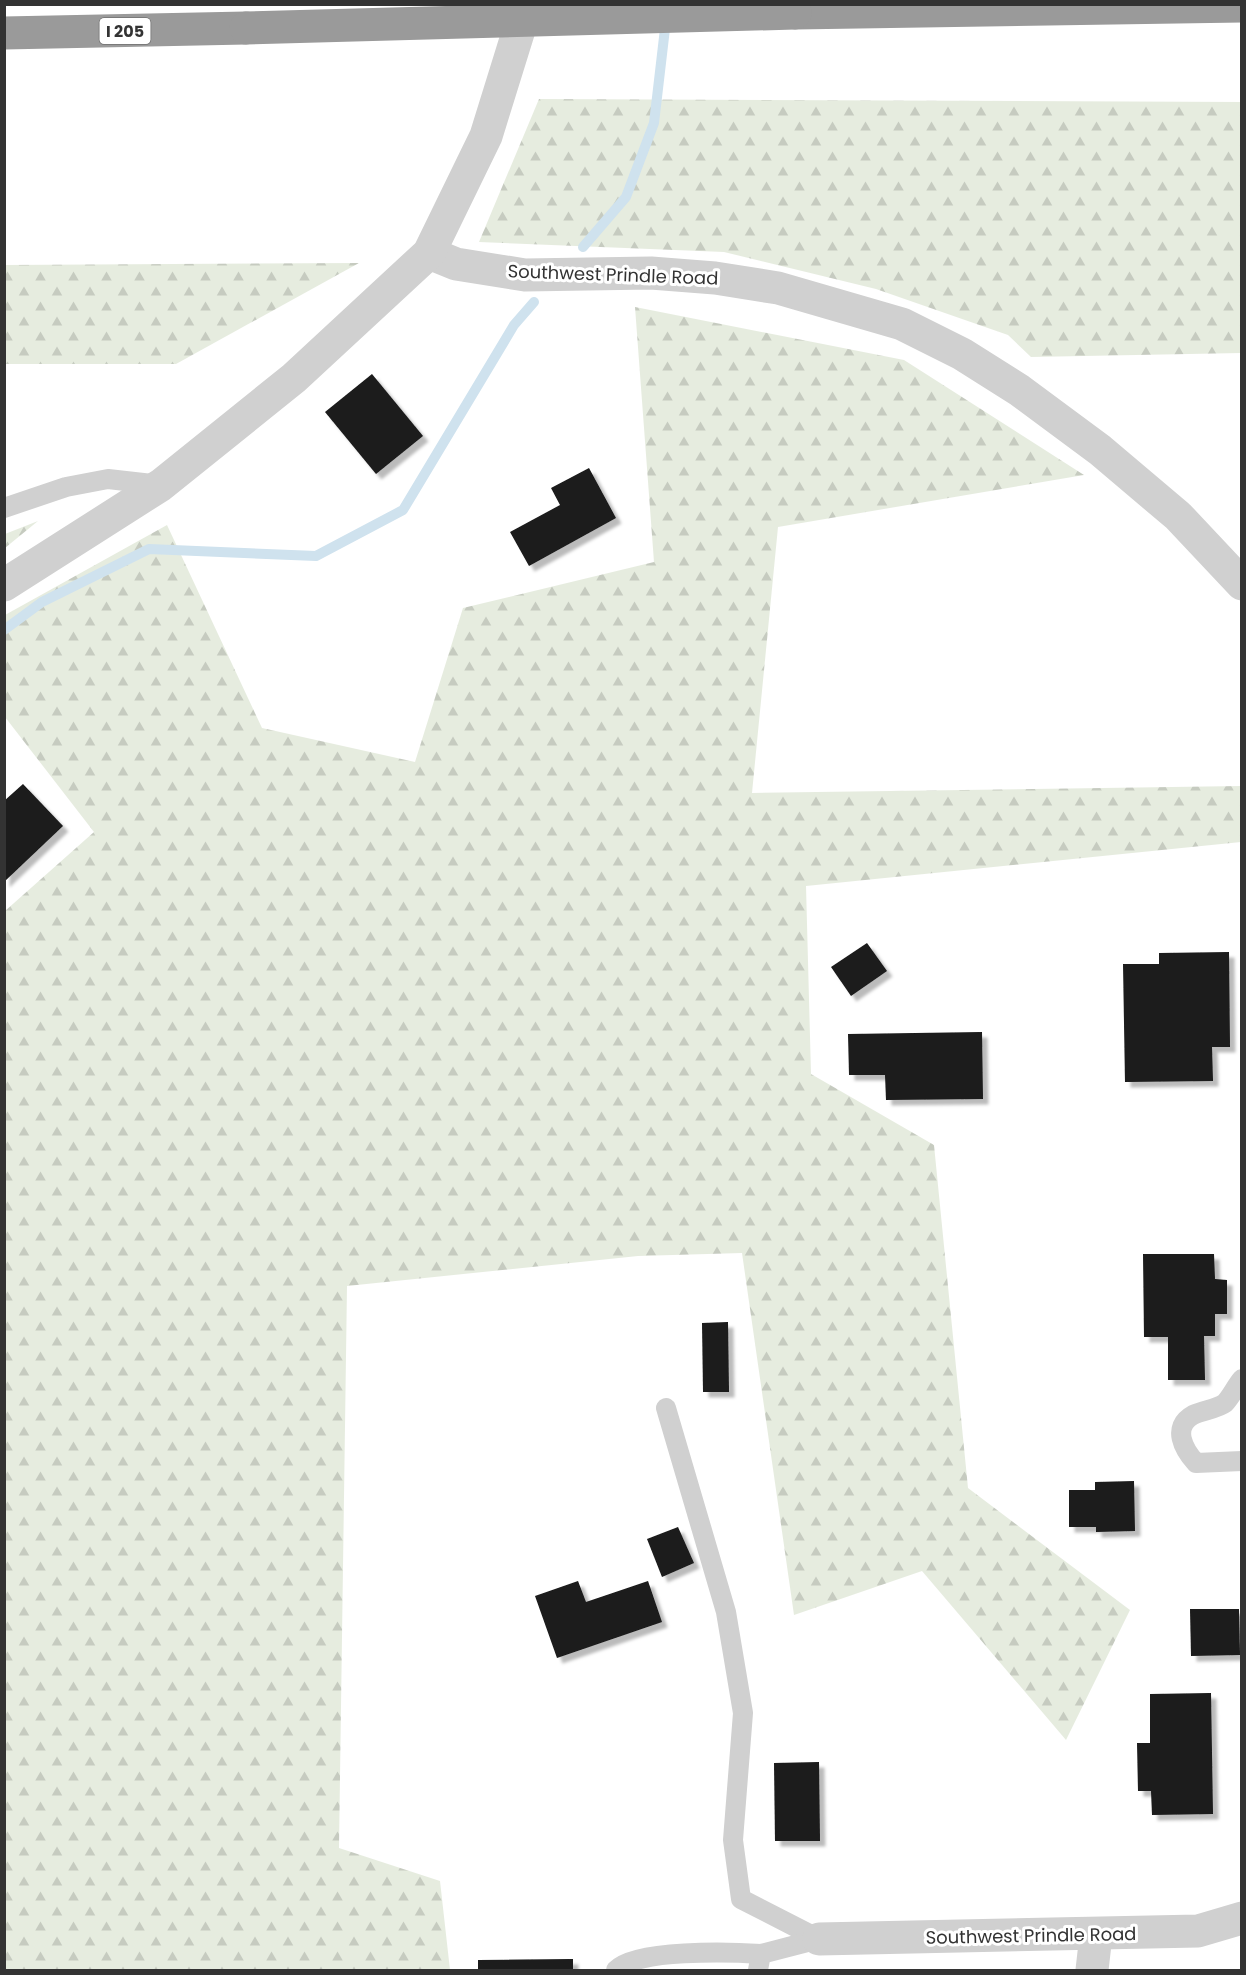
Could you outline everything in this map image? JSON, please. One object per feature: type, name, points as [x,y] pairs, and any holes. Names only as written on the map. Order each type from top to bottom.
[{"type":"highway","name":"I 205","points":[[4,33],[795,13],[1242,6]]},
{"type":"street","points":[[4,585],[161,485],[294,378],[429,254],[486,136],[527,4]]},
{"type":"street","name":"Southwest Prindle Road","points":[[429,254],[456,264],[525,275],[651,273],[715,278],[778,288],[902,324],[962,354],[1019,390],[1100,450],[1178,516],[1242,584]]},
{"type":"street","name":"Southwest Prindle Road","points":[[819,1939],[1096,1935],[1198,1931],[1242,1918]]},
{"type":"street","points":[[1092,1971],[1096,1935]]},
{"type":"lane","points":[[4,508],[66,487],[108,479],[161,485]]},
{"type":"lane","points":[[1242,1379],[1224,1404],[1191,1416],[1183,1427],[1180,1439],[1185,1451],[1196,1463],[1242,1461]]},
{"type":"lane","points":[[666,1408],[726,1612],[743,1713],[733,1840],[741,1899],[819,1939]]},
{"type":"lane","points":[[616,1971],[623,1963],[641,1957],[728,1952],[759,1962],[819,1939]]},
{"type":"green space","points":[[539,99],[1241,102],[1241,353],[1031,357],[1008,335],[876,289],[724,252],[479,242]]},
{"type":"green space","points":[[359,263],[176,364],[5,364],[5,265]]},
{"type":"green space","points":[[635,307],[904,360],[1084,475],[778,527],[752,793],[1241,786],[1241,842],[806,886],[811,1074],[934,1145],[968,1488],[1130,1610],[1066,1740],[922,1571],[794,1615],[742,1253],[638,1256],[347,1286],[339,1848],[440,1881],[450,1970],[5,1970],[5,911],[94,832],[5,717],[5,615],[167,525],[262,728],[415,762],[463,608],[654,562]]},
{"type":"green space","points":[[38,521],[5,548],[5,534]]},
{"type":"building","points":[[372,374],[423,436],[376,474],[325,412]]},
{"type":"building","points":[[589,468],[616,518],[529,566],[510,532],[560,505],[551,488]]},
{"type":"building","points":[[23,784],[63,826],[4,882],[4,801]]},
{"type":"building","points":[[867,943],[887,971],[851,996],[831,967]]},
{"type":"building","points":[[1229,952],[1230,1047],[1212,1047],[1213,1081],[1125,1082],[1123,964],[1159,964],[1159,953]]},
{"type":"building","points":[[982,1032],[983,1099],[886,1100],[885,1075],[849,1075],[848,1034]]},
{"type":"building","points":[[1143,1254],[1214,1254],[1215,1279],[1227,1280],[1227,1314],[1215,1314],[1215,1336],[1204,1336],[1205,1380],[1168,1380],[1168,1337],[1144,1337]]},
{"type":"building","points":[[728,1322],[729,1392],[703,1392],[702,1323]]},
{"type":"building","points":[[1134,1481],[1135,1531],[1096,1532],[1096,1527],[1069,1527],[1069,1490],[1095,1490],[1095,1482]]},
{"type":"building","points":[[678,1527],[694,1563],[662,1577],[647,1539]]},
{"type":"building","points":[[578,1581],[586,1602],[648,1581],[662,1622],[557,1658],[535,1596]]},
{"type":"building","points":[[1190,1609],[1239,1609],[1240,1655],[1191,1656]]},
{"type":"building","points":[[1211,1693],[1213,1814],[1152,1815],[1151,1791],[1138,1791],[1137,1743],[1150,1743],[1150,1694]]},
{"type":"building","points":[[819,1762],[820,1841],[775,1841],[774,1763]]},
{"type":"building","points":[[573,1959],[573,1970],[478,1970],[478,1960]]},
{"type":"waterway","points":[[583,247],[626,197],[654,123],[666,20]]},
{"type":"waterway","points":[[4,630],[42,602],[149,549],[316,556],[403,510],[514,325],[534,302]]}]
